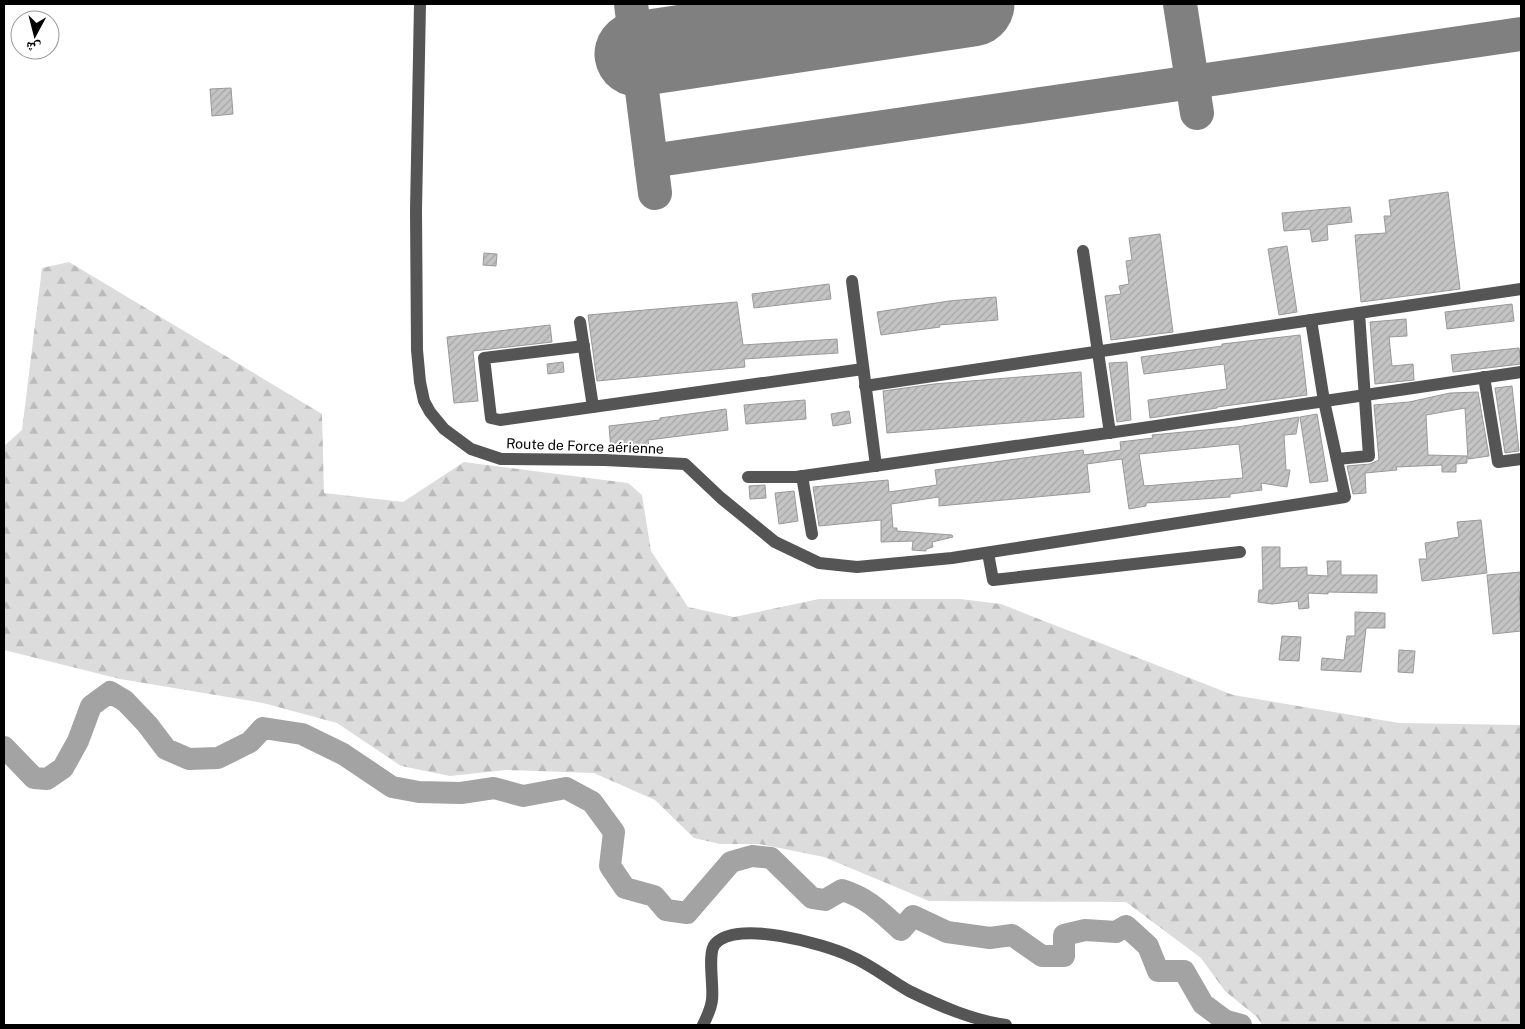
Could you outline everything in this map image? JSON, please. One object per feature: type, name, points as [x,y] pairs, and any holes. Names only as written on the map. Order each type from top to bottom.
[{"type":"street","name":"Route de Force aérienne","points":[[420,4],[416,210],[420,382],[424,401],[430,412],[444,429],[471,450],[501,459],[605,460],[685,464],[721,498],[775,542],[819,563],[857,567],[952,558],[1345,497],[1337,459]]},
{"type":"street","points":[[1083,251],[1110,433]]},
{"type":"street","points":[[852,281],[876,466]]},
{"type":"street","points":[[865,386],[1521,289]]},
{"type":"street","points":[[1311,320],[1324,401],[1337,459],[1369,456],[1359,313]]},
{"type":"street","points":[[580,322],[593,407]]},
{"type":"street","points":[[584,346],[484,358],[490,418],[500,420],[863,369]]},
{"type":"street","points":[[748,478],[802,476],[876,466],[1521,372]]},
{"type":"street","points":[[1484,377],[1498,462],[1521,459]]},
{"type":"street","points":[[802,476],[812,534]]},
{"type":"street","points":[[988,552],[993,580],[1240,552]]},
{"type":"street","points":[[704,1025],[712,1002],[712,952],[714,945],[722,938],[739,934],[763,934],[791,937],[850,956],[875,968],[908,990],[962,1014],[982,1022],[1006,1025]]},
{"type":"green space","points":[[69,262],[322,414],[324,493],[403,502],[464,462],[628,483],[642,495],[651,551],[688,607],[734,617],[819,599],[960,599],[1001,604],[1233,695],[1399,723],[1521,725],[1521,1025],[1262,1025],[1257,1017],[1225,991],[1201,958],[1126,902],[929,901],[824,857],[759,844],[720,844],[694,838],[655,800],[594,773],[506,770],[450,776],[401,766],[337,723],[263,703],[120,679],[4,650],[4,446],[22,430],[42,268]]},
{"type":"building","points":[[231,88],[233,114],[212,116],[210,89]]},
{"type":"building","points":[[1448,192],[1460,289],[1361,302],[1355,235],[1386,233],[1384,216],[1391,216],[1389,200]]},
{"type":"building","points":[[1350,207],[1352,222],[1327,225],[1328,240],[1312,242],[1310,229],[1284,231],[1282,213]]},
{"type":"building","points":[[1160,234],[1173,332],[1111,340],[1105,296],[1121,294],[1119,286],[1129,284],[1126,261],[1132,260],[1129,238]]},
{"type":"building","points":[[1287,246],[1297,312],[1279,315],[1268,249]]},
{"type":"building","points":[[484,253],[497,254],[496,266],[483,265]]},
{"type":"building","points":[[829,284],[831,299],[754,308],[752,294]]},
{"type":"building","points":[[996,297],[998,320],[939,325],[940,327],[881,335],[877,312],[949,301]]},
{"type":"building","points":[[737,302],[743,345],[837,339],[838,353],[744,359],[745,367],[597,381],[588,315]]},
{"type":"building","points":[[1512,304],[1514,321],[1447,329],[1445,312]]},
{"type":"building","points":[[1406,319],[1407,336],[1389,337],[1392,366],[1413,364],[1414,380],[1375,384],[1370,322]]},
{"type":"building","points":[[550,325],[552,342],[473,351],[478,401],[454,403],[447,337]]},
{"type":"building","points":[[1300,335],[1307,395],[1150,418],[1148,400],[1227,389],[1224,364],[1144,374],[1141,357],[1222,346],[1222,344]]},
{"type":"building","points":[[1519,348],[1521,364],[1453,372],[1451,355]]},
{"type":"building","points":[[563,362],[564,372],[548,374],[547,364]]},
{"type":"building","points":[[1127,362],[1131,420],[1117,422],[1109,363]]},
{"type":"building","points":[[1081,372],[1084,417],[887,433],[883,391],[934,384]]},
{"type":"building","points":[[1512,386],[1519,451],[1505,453],[1495,388]]},
{"type":"building","points":[[1478,392],[1489,456],[1468,459],[1465,408],[1426,415],[1428,455],[1467,456],[1467,463],[1456,464],[1456,472],[1442,472],[1442,465],[1396,467],[1397,470],[1365,473],[1366,493],[1353,494],[1347,466],[1370,464],[1379,460],[1374,405],[1409,402],[1450,393]]},
{"type":"building","points":[[805,400],[806,419],[746,424],[744,405]]},
{"type":"building","points":[[726,409],[728,430],[648,440],[649,446],[611,450],[609,426]]},
{"type":"building","points":[[849,411],[851,423],[833,426],[831,414]]},
{"type":"building","points":[[1317,414],[1328,481],[1310,483],[1300,417]]},
{"type":"building","points":[[1299,417],[1296,434],[1284,435],[1286,470],[1290,470],[1287,487],[1261,483],[1262,490],[1230,494],[1230,497],[1146,503],[1146,506],[1129,509],[1122,459],[1087,464],[1090,492],[939,506],[939,497],[891,504],[893,528],[897,528],[897,531],[952,535],[953,537],[932,542],[933,547],[926,549],[926,551],[912,550],[913,541],[881,542],[881,520],[819,526],[813,487],[888,480],[889,492],[937,485],[935,470],[1083,450],[1084,455],[1121,450],[1120,442],[1153,438],[1152,435],[1237,427]],"holes":[[[1239,444],[1243,478],[1144,486],[1139,454]]]},
{"type":"building","points":[[765,485],[766,498],[750,499],[749,486]]},
{"type":"building","points":[[794,491],[798,521],[779,524],[775,493]]},
{"type":"building","points":[[1481,520],[1487,573],[1422,581],[1419,559],[1427,559],[1425,543],[1459,537],[1457,522]]},
{"type":"building","points":[[1262,547],[1280,547],[1280,568],[1307,567],[1307,575],[1328,576],[1327,561],[1341,561],[1341,575],[1377,575],[1377,593],[1308,593],[1309,608],[1299,609],[1298,601],[1272,604],[1258,602],[1259,590],[1263,590]]},
{"type":"building","points":[[1521,572],[1521,586],[1519,587],[1521,631],[1493,634],[1487,575]]},
{"type":"building","points":[[1355,612],[1385,613],[1385,628],[1366,628],[1361,672],[1321,670],[1322,658],[1344,660],[1347,636],[1355,636]]},
{"type":"building","points":[[1282,636],[1301,637],[1299,661],[1279,660]]},
{"type":"building","points":[[1399,650],[1415,651],[1413,673],[1398,672]]},
{"type":"waterway","points":[[4,747],[34,778],[47,779],[63,768],[78,741],[91,706],[110,692],[125,701],[147,724],[166,749],[189,759],[218,758],[250,742],[263,728],[302,734],[343,754],[392,787],[419,792],[461,793],[494,788],[523,796],[566,788],[592,802],[614,832],[610,866],[625,888],[654,896],[666,910],[687,913],[731,862],[752,856],[771,858],[812,898],[825,900],[842,890],[851,893],[874,906],[901,930],[913,916],[947,932],[990,938],[1012,935],[1042,956],[1064,956],[1064,935],[1085,930],[1116,932],[1126,926],[1148,946],[1158,971],[1184,971],[1203,1004],[1226,1021],[1241,1025]]},
{"type":"taxiway","points":[[631,4],[655,193]]},
{"type":"taxiway","points":[[1180,4],[1197,113]]},
{"type":"taxiway","points":[[651,161],[1521,34]]},
{"type":"runway","points":[[637,54],[972,4]]}]
